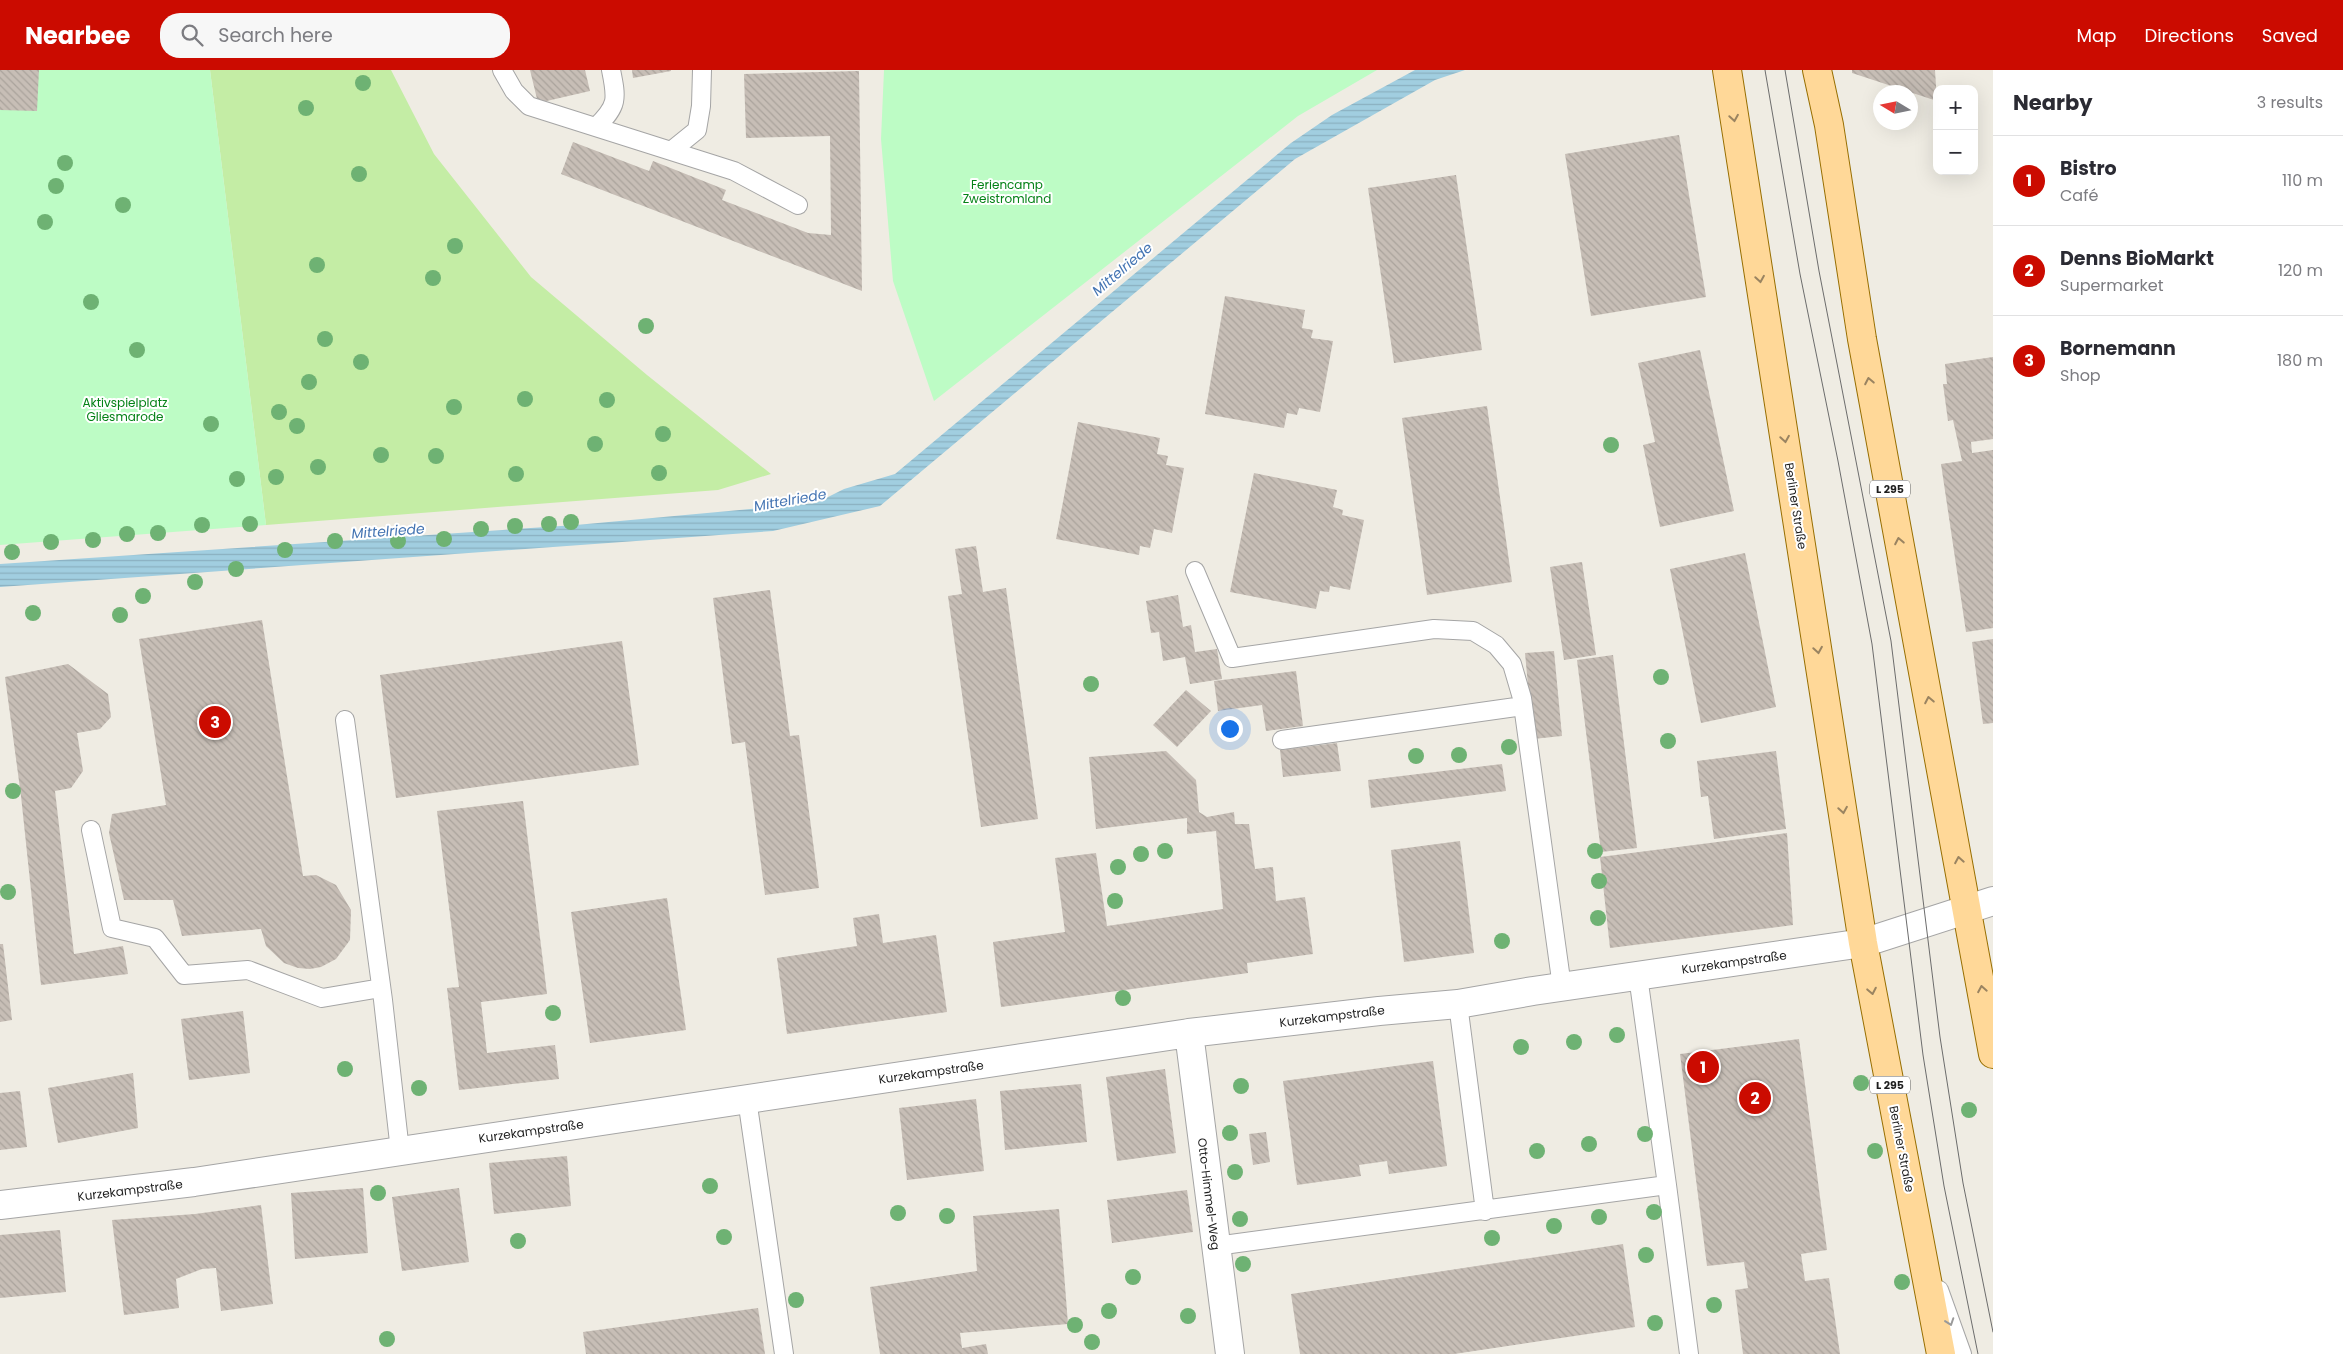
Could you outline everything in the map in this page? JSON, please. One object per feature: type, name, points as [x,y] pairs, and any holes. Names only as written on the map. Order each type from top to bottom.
[{"type":"main road","name":"Berliner Straße","points":[[1727,70],[1863,943],[1934,1307],[1941,1354]]},
{"type":"main road","name":"L 295","points":[[1817,70],[1829,125],[1862,339],[1993,1054]]},
{"type":"street","points":[[1863,943],[1993,901]]},
{"type":"street","name":"Kurzekampstraße","points":[[0,1205],[194,1182],[1189,1033],[1379,1010],[1458,1004],[1863,943]]},
{"type":"street","name":"Otto-Himmel-Weg","points":[[1189,1033],[1230,1354]]},
{"type":"lane","points":[[502,70],[514,91],[529,106],[734,171],[798,205]]},
{"type":"lane","points":[[596,127],[611,113],[615,92],[611,70]]},
{"type":"lane","points":[[671,151],[697,130],[701,106],[702,70]]},
{"type":"lane","points":[[1195,571],[1232,658],[1434,629],[1473,631],[1496,644],[1512,664],[1523,706],[1562,987]]},
{"type":"lane","points":[[1282,740],[1523,706]]},
{"type":"lane","points":[[344,720],[381,988],[400,1151]]},
{"type":"lane","points":[[91,830],[112,928],[155,938],[184,975],[248,970],[322,998],[381,988]]},
{"type":"lane","points":[[1638,976],[1689,1354]]},
{"type":"lane","points":[[1458,1004],[1485,1211]]},
{"type":"lane","points":[[747,1099],[784,1354]]},
{"type":"lane","points":[[1216,1246],[1667,1185]]},
{"type":"lane","points":[[1917,1226],[1962,1354]]},
{"type":"green space","name":"Aktivspielplatz Gliesmarode","points":[[0,70],[210,70],[266,525],[0,545]]},
{"type":"green space","points":[[210,70],[391,70],[434,154],[531,277],[647,375],[771,474],[718,490],[266,525]]},
{"type":"green space","name":"Feriencamp Zweistromland","points":[[884,70],[1377,70],[1298,116],[934,401],[893,281],[881,139]]},
{"type":"water","points":[[1415,70],[1465,70],[1435,80],[1295,159],[880,506],[773,531],[0,587],[0,564],[576,525],[816,503],[844,489],[895,474],[1291,143],[1332,115]]},
{"type":"building","points":[[0,70],[39,70],[37,111],[0,110]]},
{"type":"building","points":[[530,70],[585,70],[590,91],[538,103]]},
{"type":"building","points":[[632,70],[671,70],[671,71],[633,78]]},
{"type":"building","points":[[1852,70],[1935,70],[1936,85],[1933,85],[1933,100],[1918,95],[1918,85],[1888,85],[1852,73]]},
{"type":"building","points":[[859,71],[862,291],[561,174],[573,142],[649,171],[653,161],[726,190],[722,200],[808,233],[831,235],[830,136],[746,138],[744,74]]},
{"type":"building","points":[[1679,135],[1706,297],[1591,316],[1565,154]]},
{"type":"building","points":[[1456,175],[1482,350],[1394,363],[1368,188]]},
{"type":"building","points":[[1225,296],[1305,310],[1302,328],[1313,330],[1311,338],[1333,341],[1320,412],[1299,408],[1297,415],[1287,413],[1284,428],[1205,414]]},
{"type":"building","points":[[1700,350],[1734,511],[1660,527],[1643,445],[1655,442],[1638,363]]},
{"type":"building","points":[[1993,357],[1993,439],[1971,442],[1972,453],[1993,450],[1993,628],[1966,632],[1941,464],[1962,461],[1953,420],[1948,421],[1943,384],[1947,384],[1945,364]]},
{"type":"building","points":[[1487,406],[1512,582],[1427,595],[1402,418]]},
{"type":"building","points":[[1078,422],[1160,438],[1157,454],[1168,456],[1166,465],[1184,468],[1172,533],[1154,529],[1150,548],[1140,546],[1139,555],[1056,539]]},
{"type":"building","points":[[1254,473],[1337,490],[1333,507],[1343,510],[1342,515],[1364,520],[1350,590],[1330,586],[1329,592],[1320,591],[1316,609],[1230,592]]},
{"type":"building","points":[[976,546],[983,592],[1006,588],[1038,819],[981,827],[948,596],[962,594],[955,549]]},
{"type":"building","points":[[1745,553],[1776,707],[1701,723],[1670,569]]},
{"type":"building","points":[[1582,562],[1596,655],[1564,660],[1550,567]]},
{"type":"building","points":[[770,590],[790,736],[799,735],[819,888],[765,895],[745,742],[732,744],[713,598]]},
{"type":"building","points":[[1178,595],[1183,627],[1191,625],[1195,652],[1217,649],[1222,679],[1190,684],[1185,657],[1163,661],[1159,632],[1151,633],[1146,601]]},
{"type":"building","points":[[262,620],[303,876],[316,875],[336,885],[351,910],[350,940],[336,959],[321,967],[310,969],[298,968],[284,963],[266,946],[261,929],[182,936],[173,900],[124,900],[109,833],[112,814],[166,805],[139,639]]},
{"type":"building","points":[[1993,639],[1993,723],[1983,724],[1972,642]]},
{"type":"building","points":[[622,641],[639,765],[396,798],[380,675]]},
{"type":"building","points":[[1554,651],[1562,736],[1533,739],[1525,653]]},
{"type":"building","points":[[1613,655],[1637,848],[1601,852],[1577,660]]},
{"type":"building","points":[[68,664],[108,694],[111,717],[100,729],[77,733],[83,771],[71,788],[55,791],[74,954],[123,946],[128,974],[41,985],[21,796],[5,677]]},
{"type":"building","points":[[1296,671],[1303,726],[1266,731],[1262,705],[1218,711],[1214,681]]},
{"type":"building","points":[[1186,690],[1211,711],[1177,747],[1153,725]]},
{"type":"building","points":[[1337,743],[1341,771],[1283,777],[1280,750]]},
{"type":"building","points":[[1166,751],[1196,780],[1199,812],[1207,817],[1234,812],[1235,824],[1249,824],[1255,869],[1273,867],[1276,901],[1305,897],[1313,954],[1247,963],[1248,973],[1001,1007],[993,942],[1065,932],[1055,858],[1096,853],[1107,926],[1223,909],[1216,831],[1187,834],[1187,818],[1096,829],[1089,757]]},
{"type":"building","points":[[1776,751],[1786,829],[1714,839],[1708,796],[1701,797],[1697,761]]},
{"type":"building","points":[[1502,764],[1506,791],[1371,808],[1368,780]]},
{"type":"building","points":[[523,801],[547,994],[481,1002],[487,1053],[555,1045],[559,1079],[459,1090],[447,988],[459,987],[437,811]]},
{"type":"building","points":[[1787,833],[1793,925],[1610,948],[1600,857]]},
{"type":"building","points":[[1460,841],[1474,953],[1404,962],[1391,850]]},
{"type":"building","points":[[667,898],[686,1030],[590,1043],[571,912]]},
{"type":"building","points":[[879,914],[883,943],[936,935],[947,1012],[787,1034],[777,958],[857,946],[853,918]]},
{"type":"building","points":[[0,944],[3,944],[12,1020],[0,1022]]},
{"type":"building","points":[[243,1011],[250,1073],[189,1080],[181,1019]]},
{"type":"building","points":[[1799,1039],[1827,1250],[1801,1254],[1805,1281],[1829,1278],[1840,1354],[1743,1354],[1735,1290],[1748,1288],[1744,1262],[1707,1266],[1680,1054]]},
{"type":"building","points":[[1433,1061],[1447,1166],[1389,1174],[1387,1161],[1359,1165],[1361,1176],[1297,1185],[1283,1081]]},
{"type":"building","points":[[1165,1069],[1176,1153],[1117,1161],[1106,1077]]},
{"type":"building","points":[[133,1073],[138,1128],[58,1143],[48,1088]]},
{"type":"building","points":[[1081,1084],[1087,1142],[1005,1150],[1000,1091]]},
{"type":"building","points":[[20,1091],[27,1147],[0,1150],[0,1093]]},
{"type":"building","points":[[976,1099],[984,1171],[907,1180],[899,1108]]},
{"type":"building","points":[[1266,1132],[1270,1162],[1253,1165],[1249,1134]]},
{"type":"building","points":[[567,1156],[571,1206],[494,1214],[489,1163]]},
{"type":"building","points":[[363,1188],[368,1253],[295,1259],[291,1193]]},
{"type":"building","points":[[459,1188],[469,1262],[402,1271],[392,1197]]},
{"type":"building","points":[[1187,1190],[1193,1232],[1112,1243],[1107,1200]]},
{"type":"building","points":[[261,1205],[273,1304],[221,1311],[216,1268],[202,1269],[176,1279],[179,1308],[124,1315],[112,1220],[195,1214]]},
{"type":"building","points":[[1059,1209],[1068,1324],[960,1333],[962,1348],[986,1344],[988,1354],[880,1354],[870,1287],[977,1271],[973,1216]]},
{"type":"building","points":[[60,1230],[66,1292],[0,1298],[0,1235]]},
{"type":"building","points":[[1623,1244],[1635,1327],[1454,1354],[1300,1354],[1291,1294]]},
{"type":"building","points":[[758,1308],[765,1354],[586,1354],[583,1332]]},
{"type":"tram line","points":[[1765,70],[1800,274],[1838,461],[1872,644],[1923,1055],[1944,1186],[1978,1354]]},
{"type":"tram line","points":[[1785,70],[1819,271],[1891,641],[1940,1037],[1963,1183],[1993,1332]]},
{"type":"place","name":"Bornemann","points":[[215,722]]},
{"type":"place","name":"Bistro","points":[[1703,1067]]},
{"type":"place","name":"Denns BioMarkt","points":[[1755,1098]]},
{"type":"water label","name":"Mittelriede","points":[[1122,269]]},
{"type":"water label","name":"Mittelriede","points":[[790,500]]},
{"type":"water label","name":"Mittelriede","points":[[388,531]]}]
